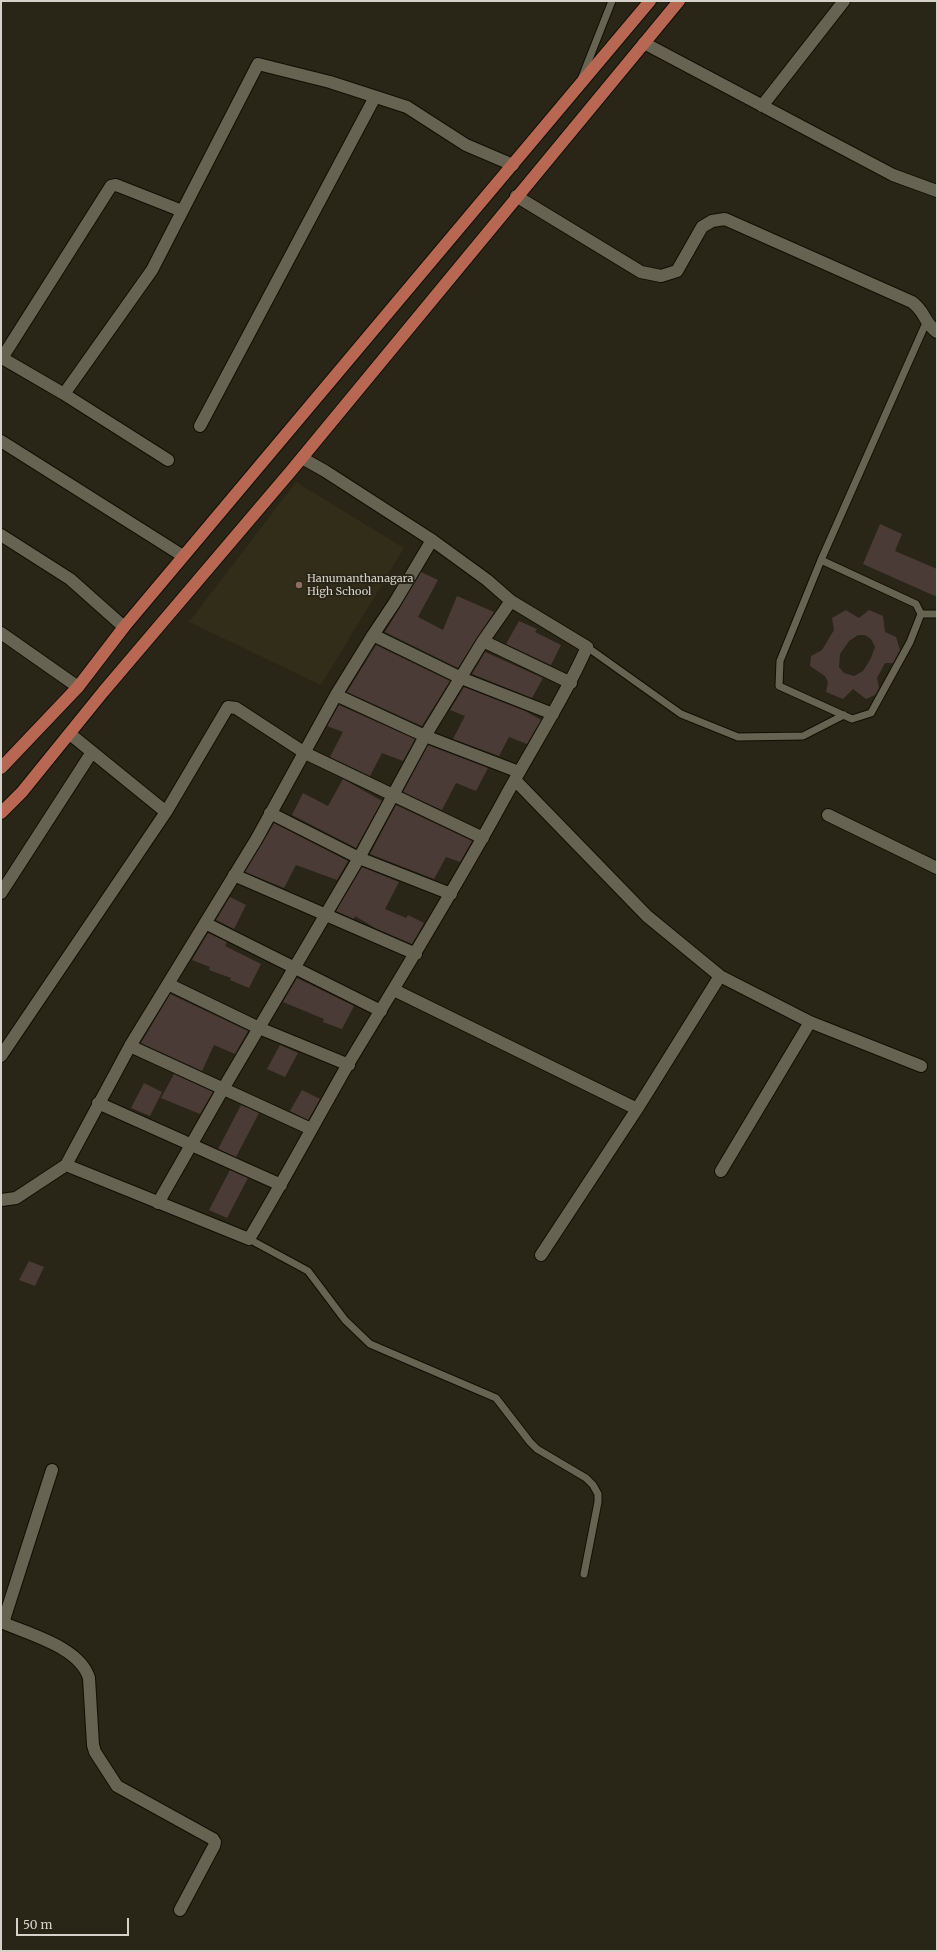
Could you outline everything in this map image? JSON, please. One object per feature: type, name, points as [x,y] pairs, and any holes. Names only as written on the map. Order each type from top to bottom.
[{"type":"highway","points":[[1,768],[78,687],[124,627],[183,556],[650,1]]},
{"type":"highway","points":[[1,813],[22,792],[302,458],[516,196],[677,4]]},
{"type":"street","points":[[762,106],[844,1]]},
{"type":"street","points":[[644,43],[893,175],[937,191]]},
{"type":"street","points":[[64,394],[152,270],[258,64],[330,82],[407,107],[466,145],[513,165]]},
{"type":"street","points":[[200,426],[375,97]]},
{"type":"street","points":[[168,460],[64,394],[1,359],[111,186],[116,185],[182,211]]},
{"type":"street","points":[[516,196],[641,272],[661,276],[677,271],[702,227],[712,221],[725,219],[912,302],[919,307],[926,323],[937,332]]},
{"type":"street","points":[[1,441],[183,556]]},
{"type":"street","points":[[66,1165],[249,1239],[281,1185],[348,1064],[416,954],[483,838],[571,683],[587,647],[511,601],[487,580],[432,540],[325,471],[302,458]]},
{"type":"street","points":[[1,535],[70,579],[124,627]]},
{"type":"street","points":[[1,1200],[16,1198],[66,1165],[130,1046],[234,875],[305,753],[336,695],[432,540]]},
{"type":"street","points":[[158,1203],[358,858],[426,736],[483,641],[511,601]]},
{"type":"street","points":[[1,633],[78,687]]},
{"type":"street","points":[[372,635],[461,678],[553,714]]},
{"type":"street","points":[[483,641],[571,683]]},
{"type":"street","points":[[336,695],[517,776],[647,916],[720,976],[810,1022],[921,1066]]},
{"type":"street","points":[[1,1056],[166,812],[228,707],[236,708],[305,753],[483,838]]},
{"type":"street","points":[[70,734],[166,812]]},
{"type":"street","points":[[1,893],[92,752]]},
{"type":"street","points":[[270,813],[358,858],[451,894]]},
{"type":"street","points":[[828,815],[937,868]]},
{"type":"street","points":[[234,875],[416,954]]},
{"type":"street","points":[[205,923],[381,1011]]},
{"type":"street","points":[[542,1255],[637,1109],[720,976]]},
{"type":"street","points":[[168,984],[259,1028],[348,1064]]},
{"type":"street","points":[[394,990],[637,1109]]},
{"type":"street","points":[[721,1171],[810,1022]]},
{"type":"street","points":[[130,1046],[311,1129]]},
{"type":"street","points":[[98,1103],[281,1185]]},
{"type":"street","points":[[52,1470],[2,1622],[66,1650],[86,1668],[89,1678],[92,1745],[98,1758],[117,1786],[213,1839],[215,1842],[180,1910]]},
{"type":"lane","points":[[577,89],[612,1]]},
{"type":"lane","points":[[677,4],[686,1]]},
{"type":"lane","points":[[821,560],[916,604],[921,614],[910,642],[871,713],[852,719],[779,686],[780,661],[821,560],[926,323]]},
{"type":"lane","points":[[921,614],[937,614]]},
{"type":"lane","points":[[587,647],[681,714],[738,737],[803,736],[844,715]]},
{"type":"lane","points":[[249,1239],[308,1271],[345,1320],[370,1344],[496,1398],[530,1442],[538,1449],[586,1478],[594,1485],[598,1494],[598,1502],[584,1574]]},
{"type":"shaded area","name":"Hanumanthanagara High School","points":[[296,482],[404,548],[321,685],[189,622]]},
{"type":"building","points":[[880,524],[902,534],[895,551],[937,569],[937,597],[863,564]]},
{"type":"building","points":[[421,572],[438,580],[418,617],[443,630],[457,596],[494,612],[458,668],[385,632]]},
{"type":"building","points":[[846,610],[859,618],[869,610],[883,616],[885,632],[896,637],[900,650],[893,663],[885,663],[877,678],[879,688],[875,695],[866,699],[853,689],[843,699],[826,692],[828,682],[825,676],[810,666],[811,656],[822,650],[834,630],[832,618]],"holes":[[[858,635],[865,635],[871,639],[875,647],[871,658],[863,671],[854,676],[844,673],[839,667],[840,654],[849,641]]]},
{"type":"building","points":[[519,621],[537,629],[535,632],[561,645],[551,665],[506,644]]},
{"type":"building","points":[[376,645],[450,681],[422,726],[347,692]]},
{"type":"building","points":[[485,652],[543,678],[532,698],[472,674]]},
{"type":"building","points":[[464,687],[525,711],[541,720],[527,744],[509,737],[499,756],[453,739],[465,716],[450,710]]},
{"type":"building","points":[[339,705],[415,739],[403,761],[382,753],[370,776],[330,757],[343,732],[327,726]]},
{"type":"building","points":[[428,745],[488,768],[476,791],[456,783],[442,810],[403,792]]},
{"type":"building","points":[[343,779],[382,801],[356,848],[292,815],[303,793],[328,806]]},
{"type":"building","points":[[396,805],[472,841],[460,862],[446,857],[434,879],[370,854]]},
{"type":"building","points":[[274,823],[348,861],[337,880],[296,865],[284,888],[245,872]]},
{"type":"building","points":[[362,867],[399,882],[385,909],[406,918],[408,915],[424,923],[412,944],[375,928],[355,916],[354,919],[336,911]]},
{"type":"building","points":[[230,897],[246,905],[234,929],[216,920]]},
{"type":"building","points":[[208,933],[227,942],[225,946],[261,964],[249,988],[230,980],[231,978],[209,970],[210,967],[192,960]]},
{"type":"building","points":[[297,978],[354,1006],[342,1029],[323,1022],[324,1019],[283,1002]]},
{"type":"building","points":[[170,994],[248,1031],[235,1054],[214,1045],[202,1071],[141,1043]]},
{"type":"building","points":[[280,1045],[298,1053],[285,1077],[267,1069]]},
{"type":"building","points":[[174,1074],[213,1092],[200,1114],[161,1098]]},
{"type":"building","points":[[144,1083],[162,1092],[150,1116],[131,1108]]},
{"type":"building","points":[[302,1090],[320,1099],[308,1120],[290,1111]]},
{"type":"building","points":[[241,1105],[259,1113],[236,1157],[218,1149]]},
{"type":"building","points":[[230,1170],[248,1178],[227,1218],[209,1210]]},
{"type":"building","points":[[29,1261],[44,1267],[35,1286],[19,1280]]},
{"type":"place","name":"Hanumanthanagara High School","points":[[299,585]]}]
